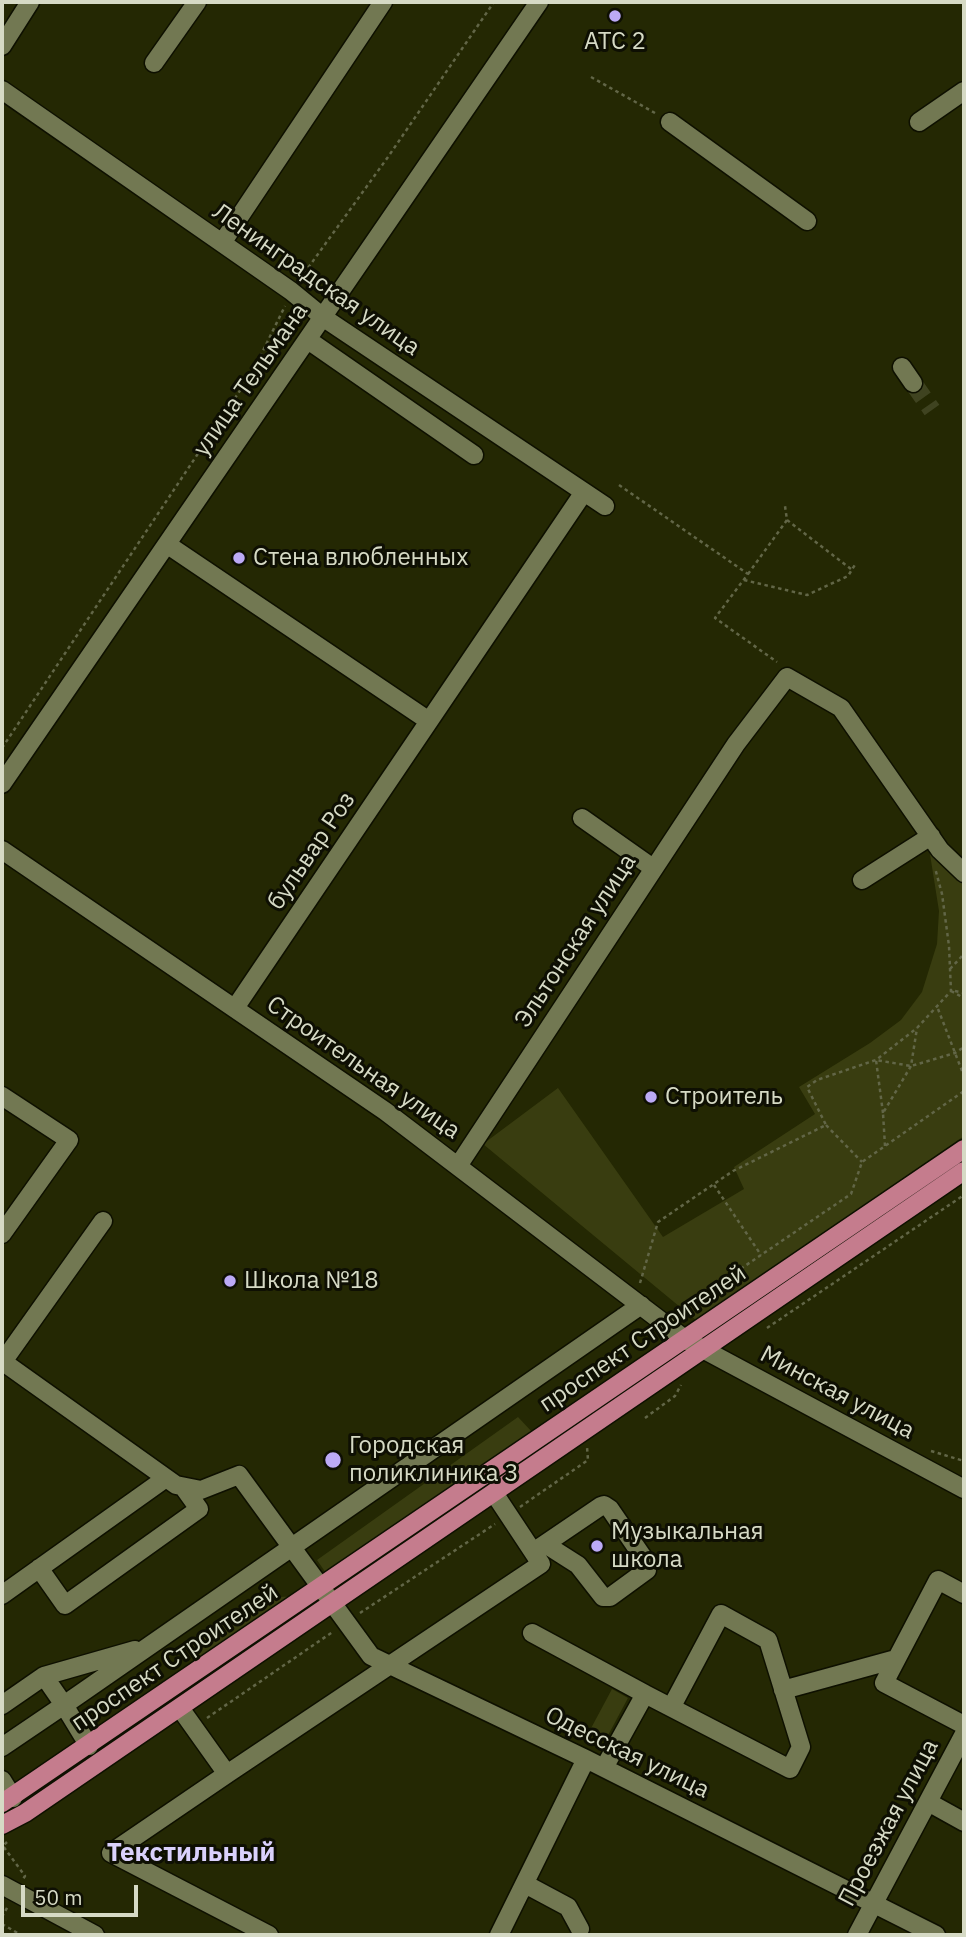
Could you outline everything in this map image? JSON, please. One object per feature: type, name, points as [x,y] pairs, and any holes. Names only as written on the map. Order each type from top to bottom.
[{"type":"main road","name":"проспект Строителей","points":[[7,1801],[964,1149]]},
{"type":"main road","name":"проспект Строителей","points":[[6,1832],[25,1813],[964,1171]]},
{"type":"street","points":[[2,46],[30,2]]},
{"type":"street","points":[[154,63],[197,2]]},
{"type":"street","points":[[222,243],[383,2]]},
{"type":"street","name":"улица Тельмана","points":[[2,784],[539,2]]},
{"type":"street","name":"Ленинградская улица","points":[[2,90],[291,291],[324,318],[605,506]]},
{"type":"street","points":[[919,121],[964,91]]},
{"type":"street","points":[[670,122],[807,221]]},
{"type":"street","points":[[308,340],[474,455]]},
{"type":"street","points":[[902,367],[913,383]]},
{"type":"street","name":"бульвар Роз","points":[[235,1009],[584,492]]},
{"type":"street","points":[[168,545],[429,721]]},
{"type":"street","points":[[787,677],[841,708],[931,836],[964,873]]},
{"type":"street","name":"Эльтонская улица","points":[[458,1166],[736,744],[787,677]]},
{"type":"street","points":[[582,818],[653,868]]},
{"type":"street","points":[[862,880],[931,836]]},
{"type":"street","name":"Строительная улица","points":[[2,850],[385,1111],[640,1296],[686,1340]]},
{"type":"street","points":[[2,1096],[69,1140],[2,1234]]},
{"type":"street","points":[[39,1568],[65,1605],[199,1509],[184,1488],[2,1362],[103,1221]]},
{"type":"street","points":[[2,1747],[291,1548],[640,1296]]},
{"type":"street","name":"Минская улица","points":[[686,1340],[964,1489]]},
{"type":"street","name":"Одесская улица","points":[[184,1488],[201,1490],[239,1475],[371,1656],[586,1759],[936,1935]]},
{"type":"street","points":[[2,1595],[166,1478]]},
{"type":"street","points":[[494,1493],[509,1515],[539,1548],[578,1564],[603,1597],[610,1597],[648,1570],[647,1563],[607,1506],[601,1506],[539,1548]]},
{"type":"street","points":[[269,1935],[111,1853],[541,1564],[539,1548]]},
{"type":"street","points":[[964,1594],[937,1580],[884,1683],[964,1725]]},
{"type":"street","points":[[532,1633],[790,1769],[801,1747],[768,1640],[721,1614],[672,1706]]},
{"type":"street","points":[[2,1705],[44,1676],[149,1646]]},
{"type":"street","points":[[783,1690],[896,1659]]},
{"type":"street","points":[[44,1676],[89,1746]]},
{"type":"street","points":[[604,1768],[645,1694]]},
{"type":"street","points":[[180,1707],[227,1774]]},
{"type":"street","name":"Проезжая улица","points":[[857,1935],[964,1734]]},
{"type":"street","points":[[499,1935],[586,1759]]},
{"type":"street","points":[[2,1780],[7,1801]]},
{"type":"street","points":[[928,1802],[964,1822]]},
{"type":"street","points":[[525,1884],[568,1907],[583,1933]]},
{"type":"street","points":[[9,1889],[94,1935]]},
{"type":"path","points":[[2,748],[254,371],[291,291],[388,158],[494,2]]},
{"type":"path","points":[[591,77],[670,122]]},
{"type":"path","points":[[619,485],[748,574]]},
{"type":"path","points":[[785,506],[787,520],[715,618],[776,662],[787,677]]},
{"type":"path","points":[[787,520],[852,570]]},
{"type":"path","points":[[744,580],[807,595],[848,576],[856,563]]},
{"type":"path","points":[[862,1162],[826,1125],[807,1087],[817,1080],[876,1060],[938,1009],[951,991],[942,894],[932,860]]},
{"type":"path","points":[[950,969],[964,954]]},
{"type":"path","points":[[951,991],[964,993]]},
{"type":"path","points":[[951,991],[964,998]]},
{"type":"path","points":[[938,1009],[964,1076]]},
{"type":"path","points":[[883,1113],[911,1066],[917,1028]]},
{"type":"path","points":[[876,1060],[911,1066],[955,1053],[964,1047]]},
{"type":"path","points":[[876,1060],[885,1146]]},
{"type":"path","points":[[673,1314],[851,1194],[862,1162],[964,1091]]},
{"type":"path","points":[[640,1296],[658,1222],[714,1184],[826,1125]]},
{"type":"path","points":[[714,1184],[761,1255]]},
{"type":"path","points":[[765,1329],[964,1195]]},
{"type":"path","points":[[676,1381],[685,1377]]},
{"type":"path","points":[[645,1418],[675,1396]]},
{"type":"path","points":[[195,1727],[588,1460],[586,1441]]},
{"type":"path","points":[[2,1917],[9,1889],[25,1876],[2,1845],[6,1832]]},
{"type":"path","points":[[2,1924],[22,1935]]},
{"type":"green space","points":[[929,848],[964,885],[964,1136],[697,1321],[483,1144],[558,1088],[663,1237],[744,1189],[734,1167],[815,1114],[799,1087],[870,1043],[901,1020],[922,992],[937,944],[939,911]]},
{"type":"green space","points":[[518,1417],[533,1433],[328,1576],[317,1560]]},
{"type":"green space","points":[[300,1596],[201,1663],[190,1646],[259,1598]]},
{"type":"green space","points":[[612,1689],[628,1698],[605,1741],[589,1732]]},
{"type":"tunnel","points":[[913,383],[932,410]]},
{"type":"place","name":"АТС 2","points":[[615,16]]},
{"type":"place","name":"Стена влюбленных","points":[[239,558]]},
{"type":"place","name":"Строитель","points":[[651,1097]]},
{"type":"place","name":"Школа №18","points":[[230,1281]]},
{"type":"place","name":"Городская поликлиника 3","points":[[333,1460]]},
{"type":"place","name":"Музыкальная школа","points":[[597,1546]]},
{"type":"district","name":"Текстильный","points":[[191,1853]]}]
